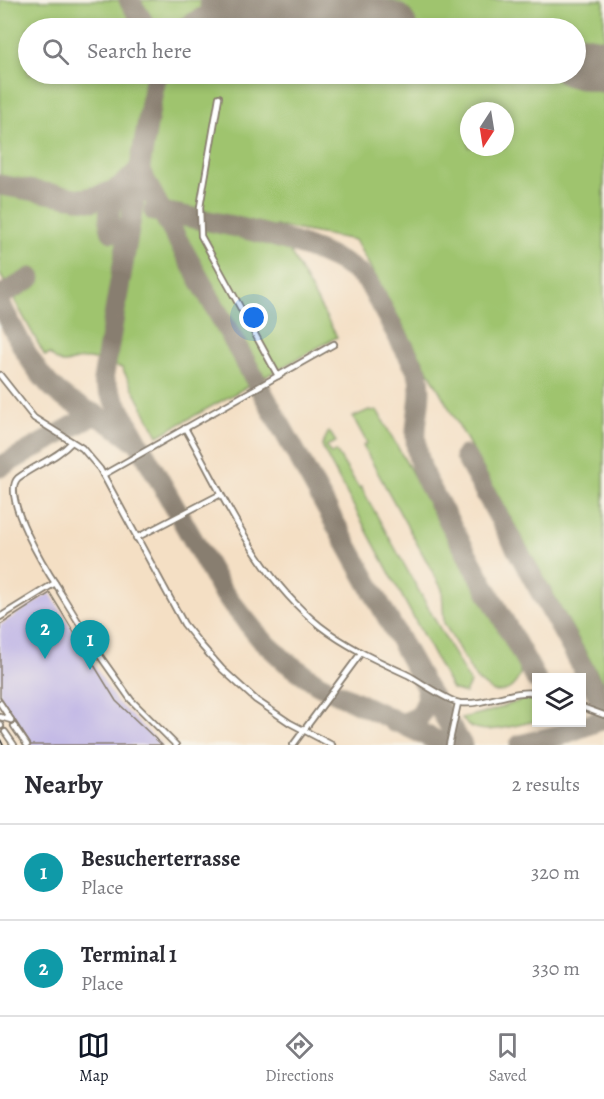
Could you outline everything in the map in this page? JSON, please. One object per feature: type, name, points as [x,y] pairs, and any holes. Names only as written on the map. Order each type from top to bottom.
[{"type":"lane","points":[[219,97],[200,207],[201,236],[278,376]]},
{"type":"lane","points":[[103,476],[334,344]]},
{"type":"lane","points":[[0,375],[15,398],[34,418],[82,448],[103,476],[184,624],[208,653],[256,700],[332,745]]},
{"type":"lane","points":[[185,428],[262,565],[291,600],[321,627],[361,653],[458,703],[532,694]]},
{"type":"lane","points":[[72,442],[57,457],[18,478],[10,490],[13,511],[59,591],[132,701],[176,745]]},
{"type":"lane","points":[[136,538],[221,494]]},
{"type":"lane","points":[[0,617],[55,583]]},
{"type":"lane","points":[[293,745],[361,653]]},
{"type":"lane","points":[[0,702],[11,720],[0,717]]},
{"type":"lane","points":[[449,745],[458,703]]},
{"type":"lane","points":[[586,708],[604,715]]},
{"type":"lane","points":[[13,743],[15,727],[27,745]]},
{"type":"lane","points":[[5,732],[13,743]]},
{"type":"green space","points":[[0,0],[604,0],[604,685],[355,240],[276,226],[337,337],[158,436],[122,368],[89,359],[63,363],[50,354],[45,356],[0,274]]},
{"type":"green space","points":[[369,410],[378,412],[521,668],[518,679],[508,690],[492,691],[476,679],[444,623],[442,589],[363,446],[367,443],[353,417]]},
{"type":"green space","points":[[329,431],[336,442],[326,446],[331,454],[336,451],[359,488],[361,487],[468,679],[470,683],[465,693],[452,689],[325,453],[322,445]]},
{"type":"green space","points":[[532,697],[532,722],[485,730],[468,725],[462,718]]},
{"type":"building","points":[[50,593],[116,701],[162,745],[31,745],[0,697],[0,625]]},
{"type":"taxiway","points":[[129,0],[141,18]]},
{"type":"taxiway","points":[[202,18],[231,9],[280,9]]},
{"type":"taxiway","points":[[154,84],[103,380],[222,591],[260,638],[286,662],[318,684],[446,745]]},
{"type":"taxiway","points":[[80,199],[113,191],[139,169],[162,212],[241,228],[301,245],[351,268],[368,282],[418,373],[420,395],[416,443],[425,478],[533,673]]},
{"type":"taxiway","points":[[0,185],[93,201]]},
{"type":"taxiway","points":[[112,232],[109,220],[110,208],[116,198],[127,190]]},
{"type":"taxiway","points":[[154,211],[162,212],[426,687],[462,745]]},
{"type":"taxiway","points":[[0,296],[31,278]]},
{"type":"taxiway","points":[[0,304],[44,379],[65,398],[116,427],[132,439]]},
{"type":"taxiway","points":[[0,467],[95,414]]},
{"type":"taxiway","points":[[465,456],[604,706]]},
{"type":"taxiway","points":[[394,722],[404,723],[420,716],[428,699],[426,687]]},
{"type":"taxiway","points":[[520,745],[561,735],[604,719]]},
{"type":"runway","points":[[226,0],[331,18]]},
{"type":"runway","points":[[586,63],[604,66]]},
{"type":"tram line","points":[[0,739],[3,745]]},
{"type":"place","name":"Terminal 1","points":[[45,659]]},
{"type":"place","name":"Besucherterrasse","points":[[90,670]]}]
